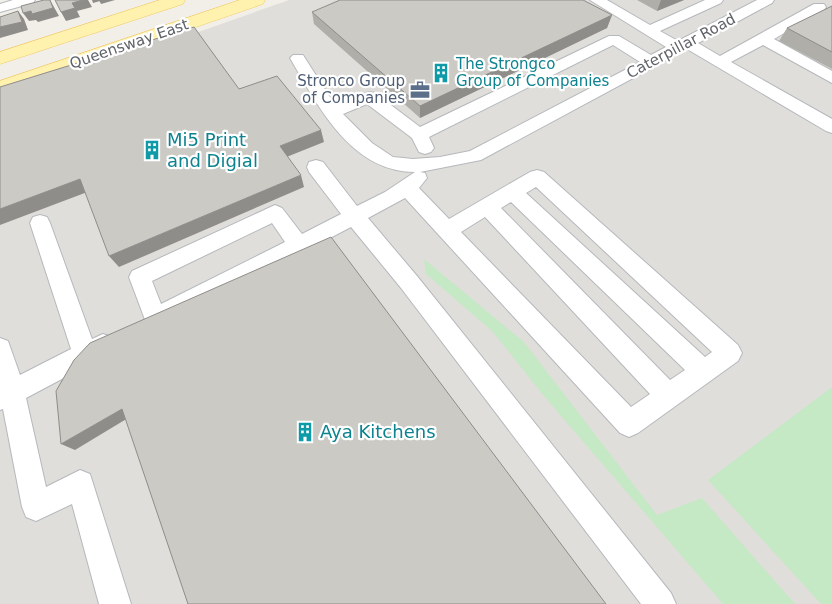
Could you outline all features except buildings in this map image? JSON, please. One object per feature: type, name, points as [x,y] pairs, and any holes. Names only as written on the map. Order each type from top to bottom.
[{"type":"main road","name":"Queensway East","points":[[0,58],[177,0]]},
{"type":"main road","name":"Queensway East","points":[[0,87],[257,0]]},
{"type":"street","points":[[0,8],[28,0]]},
{"type":"street","points":[[597,0],[649,31],[720,62],[832,127]]},
{"type":"street","points":[[649,31],[716,0]]},
{"type":"street","points":[[726,0],[782,29]]},
{"type":"street","name":"Caterpillar Road","points":[[298,58],[331,112],[380,159],[396,164],[432,165],[475,156],[767,0]]},
{"type":"street","points":[[720,62],[819,7]]},
{"type":"street","points":[[585,9],[652,62]]},
{"type":"street","points":[[419,135],[610,29]]},
{"type":"street","points":[[763,39],[832,78]]},
{"type":"street","points":[[6,394],[407,188],[432,165],[419,135],[369,97],[331,112]]},
{"type":"street","points":[[316,167],[409,282],[660,604]]},
{"type":"street","points":[[407,188],[630,424],[730,353],[538,178],[447,230]]},
{"type":"street","points":[[513,192],[704,371]]},
{"type":"street","points":[[488,207],[668,396]]},
{"type":"street","points":[[137,327],[140,277],[275,213],[298,244]]},
{"type":"street","points":[[40,224],[85,354]]},
{"type":"street","points":[[0,349],[6,394],[36,507],[80,484],[115,604]]},
{"type":"shaded area","points":[[289,0],[832,0],[832,604],[0,604],[0,102]]},
{"type":"green space","points":[[424,259],[524,342],[657,515],[702,498],[795,604],[723,604],[543,395],[492,331],[426,274]]},
{"type":"green space","points":[[832,387],[832,604],[821,604],[708,480]]},
{"type":"place","name":"The Strongco Group of Companies","points":[[441,73]]},
{"type":"place","name":"Stronco Group of Companies","points":[[420,90]]},
{"type":"place","name":"Mi5 Print and Digial","points":[[152,150]]},
{"type":"place","name":"Aya Kitchens","points":[[305,432]]}]
